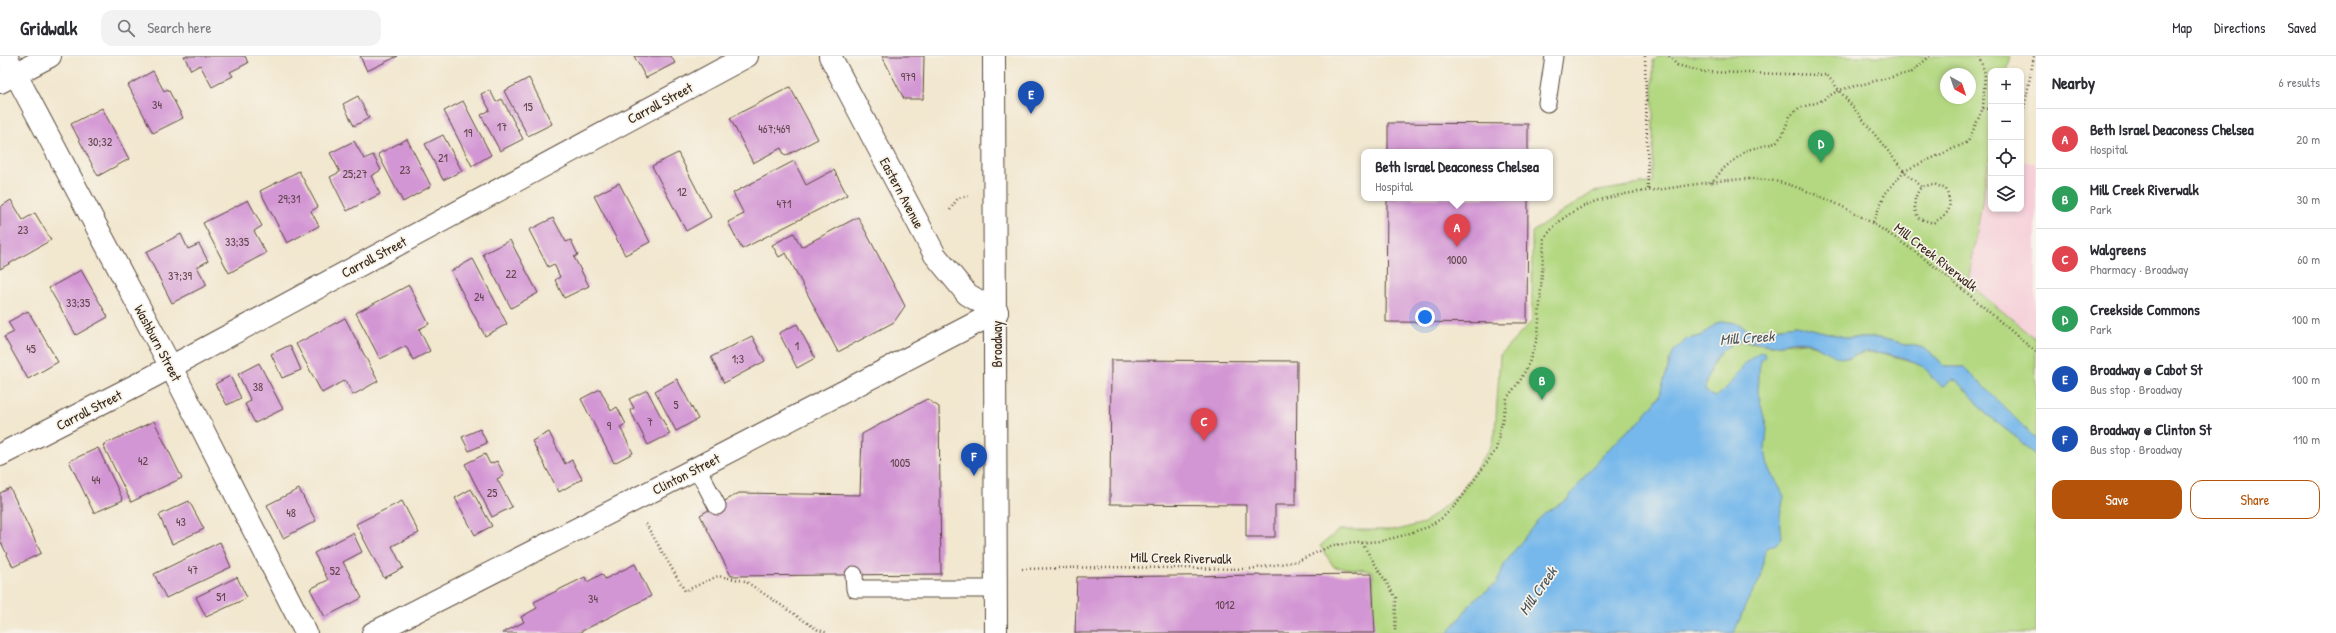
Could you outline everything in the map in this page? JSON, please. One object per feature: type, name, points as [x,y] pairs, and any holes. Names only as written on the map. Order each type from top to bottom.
[{"type":"street","points":[[7,70],[50,56]]},
{"type":"street","name":"Carroll Street","points":[[0,456],[171,367],[747,56]]},
{"type":"street","name":"Eastern Avenue","points":[[830,56],[935,255],[967,294],[997,312]]},
{"type":"street","name":"Broadway","points":[[994,56],[997,312],[996,633]]},
{"type":"street","name":"Washburn Street","points":[[7,70],[171,367],[306,633]]},
{"type":"street","name":"Clinton Street","points":[[373,633],[702,466],[997,312]]},
{"type":"lane","points":[[1547,103],[1554,56]]},
{"type":"lane","points":[[702,466],[717,506]]},
{"type":"lane","points":[[854,574],[855,589],[996,579]]},
{"type":"path","points":[[1645,56],[1648,190]]},
{"type":"path","points":[[1669,56],[1677,65],[1704,72],[1827,75],[1904,171],[1921,188]]},
{"type":"path","points":[[1711,183],[1724,168],[1747,150],[1775,143],[1782,136],[1790,116],[1799,108],[1819,102],[1839,90],[1912,72],[1930,56]]},
{"type":"path","points":[[1873,222],[1885,194],[1904,171],[1968,142],[1983,108],[1985,72],[1979,56]]},
{"type":"path","points":[[2024,109],[2034,56]]},
{"type":"path","points":[[1983,108],[1988,109]]},
{"type":"path","name":"Mill Creek Riverwalk","points":[[996,579],[1102,567],[1250,569],[1298,561],[1333,545],[1362,543],[1401,536],[1428,527],[1442,518],[1456,505],[1496,450],[1507,398],[1521,378],[1538,336],[1541,254],[1544,240],[1552,227],[1567,214],[1582,206],[1648,190],[1711,183],[1767,180],[1796,186],[1857,213],[1912,248],[2036,352]]},
{"type":"path","points":[[1934,184],[1946,189],[1951,203],[1946,215],[1933,223],[1918,218],[1914,208],[1914,197],[1921,188],[1934,184]]},
{"type":"path","points":[[950,210],[958,198],[973,195]]},
{"type":"path","points":[[646,524],[685,591],[718,576],[745,581],[818,630],[828,633]]},
{"type":"path","points":[[1362,543],[1396,598],[1395,633]]},
{"type":"shaded area","points":[[2024,162],[2036,164],[2036,339],[1968,283],[1988,167],[1988,212],[2024,212]]},
{"type":"green space","points":[[1658,56],[2011,56],[2008,68],[1988,68],[1988,167],[1968,283],[2036,339],[2036,439],[1964,367],[1943,367],[1939,360],[1924,348],[1879,338],[1848,338],[1796,325],[1751,331],[1735,323],[1723,321],[1717,323],[1701,336],[1687,339],[1669,361],[1666,379],[1659,397],[1482,633],[1368,633],[1373,620],[1373,571],[1334,567],[1320,546],[1339,530],[1397,530],[1424,523],[1459,494],[1491,446],[1495,433],[1500,355],[1532,321],[1532,232],[1593,192],[1653,182],[1653,61]]},
{"type":"green space","points":[[1739,341],[1770,345],[1805,342],[1845,358],[1866,352],[1878,352],[1918,363],[1926,367],[1932,378],[1958,381],[1986,414],[2017,438],[2036,456],[2036,633],[1533,633],[1690,384],[1726,347]]},
{"type":"water","name":"Mill Creek","points":[[1723,321],[1735,323],[1751,331],[1796,325],[1848,338],[1879,338],[1924,348],[1939,360],[1943,367],[1964,367],[2036,439],[2036,456],[2017,438],[1986,414],[1958,381],[1953,379],[1943,386],[1935,381],[1925,368],[1911,361],[1879,352],[1864,352],[1843,358],[1803,341],[1771,345],[1750,341],[1738,342],[1730,345],[1718,356],[1713,364],[1705,389],[1709,394],[1715,397],[1728,386],[1753,357],[1759,353],[1765,352],[1766,357],[1760,360],[1758,393],[1767,429],[1765,450],[1768,466],[1784,496],[1780,516],[1782,538],[1776,544],[1767,548],[1764,554],[1761,578],[1747,602],[1734,633],[1448,633],[1474,600],[1496,584],[1505,563],[1537,521],[1545,513],[1568,499],[1592,467],[1622,435],[1639,422],[1659,397],[1673,352],[1687,339],[1701,336],[1717,323]]},
{"type":"building","points":[[184,56],[245,56],[248,63],[230,72],[233,76],[212,87],[200,65],[191,70]]},
{"type":"building","points":[[360,56],[398,56],[367,71]]},
{"type":"building","points":[[634,56],[671,56],[675,63],[646,78]]},
{"type":"building","points":[[882,56],[924,56],[923,99],[904,99]]},
{"type":"building","points":[[153,71],[164,91],[168,89],[183,118],[153,133],[128,85]]},
{"type":"building","points":[[529,78],[552,124],[528,136],[504,91]]},
{"type":"building","points":[[790,87],[818,139],[785,156],[781,148],[753,163],[730,118]]},
{"type":"building","points":[[490,90],[496,102],[502,99],[523,139],[500,151],[481,115],[490,110],[481,94]]},
{"type":"building","points":[[358,96],[369,118],[354,126],[343,104]]},
{"type":"building","points":[[463,101],[491,155],[472,166],[444,111]]},
{"type":"building","points":[[102,108],[129,159],[98,176],[71,124]]},
{"type":"building","points":[[1388,123],[1528,124],[1528,149],[1388,149]]},
{"type":"building","points":[[443,135],[462,171],[443,180],[425,144]]},
{"type":"building","points":[[407,139],[431,186],[403,202],[378,154]]},
{"type":"building","points":[[354,141],[364,159],[373,155],[381,170],[371,176],[380,194],[347,211],[330,177],[340,172],[330,153]]},
{"type":"building","points":[[678,153],[711,217],[686,231],[652,166]]},
{"type":"building","points":[[794,161],[806,185],[834,170],[847,195],[742,249],[728,222],[744,214],[733,193]]},
{"type":"building","points":[[299,171],[318,207],[311,211],[319,226],[287,243],[260,191]]},
{"type":"building","points":[[619,183],[650,242],[625,255],[594,196]]},
{"type":"building","points":[[11,200],[23,220],[35,213],[51,240],[0,269],[0,207]]},
{"type":"building","points":[[248,200],[262,226],[254,231],[266,253],[229,273],[203,223]]},
{"type":"building","points":[[1387,201],[1528,201],[1527,323],[1386,322]]},
{"type":"building","points":[[858,217],[905,306],[894,322],[838,352],[786,253],[779,257],[772,245],[794,233],[801,247]]},
{"type":"building","points":[[553,218],[566,242],[571,240],[578,255],[574,257],[589,286],[564,298],[555,280],[560,277],[554,264],[548,267],[529,230]]},
{"type":"building","points":[[181,234],[188,249],[199,244],[208,261],[197,267],[207,285],[172,303],[146,252]]},
{"type":"building","points":[[510,240],[538,293],[511,308],[483,254]]},
{"type":"building","points":[[473,259],[507,324],[485,336],[451,271]]},
{"type":"building","points":[[81,270],[108,317],[76,335],[49,288]]},
{"type":"building","points":[[409,285],[429,324],[419,329],[430,351],[413,360],[406,346],[380,359],[356,313]]},
{"type":"building","points":[[28,311],[58,362],[28,379],[4,337],[14,332],[8,322]]},
{"type":"building","points":[[345,318],[378,381],[353,395],[345,380],[322,393],[296,344]]},
{"type":"building","points":[[797,324],[815,358],[797,368],[779,333]]},
{"type":"building","points":[[752,336],[765,361],[724,383],[711,357]]},
{"type":"building","points":[[290,345],[301,370],[282,378],[271,354]]},
{"type":"building","points":[[1111,360],[1297,361],[1296,505],[1275,505],[1275,537],[1246,537],[1246,505],[1110,504]]},
{"type":"building","points":[[259,363],[283,409],[255,423],[245,404],[251,401],[238,374]]},
{"type":"building","points":[[230,376],[241,398],[227,405],[215,384]]},
{"type":"building","points":[[677,379],[698,419],[676,431],[655,391]]},
{"type":"building","points":[[600,389],[611,411],[617,407],[626,424],[620,427],[633,453],[614,463],[581,399]]},
{"type":"building","points":[[647,390],[670,434],[648,445],[630,410],[634,408],[629,399]]},
{"type":"building","points":[[927,399],[939,407],[941,574],[731,576],[700,515],[739,493],[860,495],[862,434]]},
{"type":"building","points":[[154,421],[182,478],[131,502],[103,445]]},
{"type":"building","points":[[480,429],[487,443],[469,451],[462,437]]},
{"type":"building","points":[[549,432],[565,464],[572,460],[582,479],[559,492],[532,441]]},
{"type":"building","points":[[98,448],[123,500],[94,513],[69,461]]},
{"type":"building","points":[[485,454],[490,464],[497,461],[504,475],[497,479],[512,507],[492,517],[465,464]]},
{"type":"building","points":[[10,488],[41,553],[13,567],[0,540],[0,493]]},
{"type":"building","points":[[299,489],[316,521],[283,538],[267,505]]},
{"type":"building","points":[[471,489],[492,526],[475,535],[455,498]]},
{"type":"building","points":[[189,501],[204,529],[172,544],[159,515]]},
{"type":"building","points":[[402,501],[419,533],[392,546],[403,568],[384,578],[356,524]]},
{"type":"building","points":[[353,533],[362,552],[343,562],[362,598],[325,617],[310,589],[328,580],[314,553]]},
{"type":"building","points":[[220,542],[231,567],[166,598],[154,574]]},
{"type":"building","points":[[635,564],[651,596],[578,633],[502,633],[524,622],[521,617],[537,608],[534,602],[585,577],[587,582],[602,574],[605,579]]},
{"type":"building","points":[[1372,574],[1375,633],[1075,633],[1077,577]]},
{"type":"building","points":[[237,577],[247,598],[206,617],[196,597]]},
{"type":"place","name":"Broadway @ Cabot St","points":[[1031,114]]},
{"type":"place","name":"Creekside Commons","points":[[1821,163]]},
{"type":"place","name":"Beth Israel Deaconess Chelsea","points":[[1457,247]]},
{"type":"place","name":"Mill Creek Riverwalk","points":[[1542,400]]},
{"type":"place","name":"Walgreens","points":[[1204,441]]},
{"type":"place","name":"Broadway @ Clinton St","points":[[974,476]]}]
